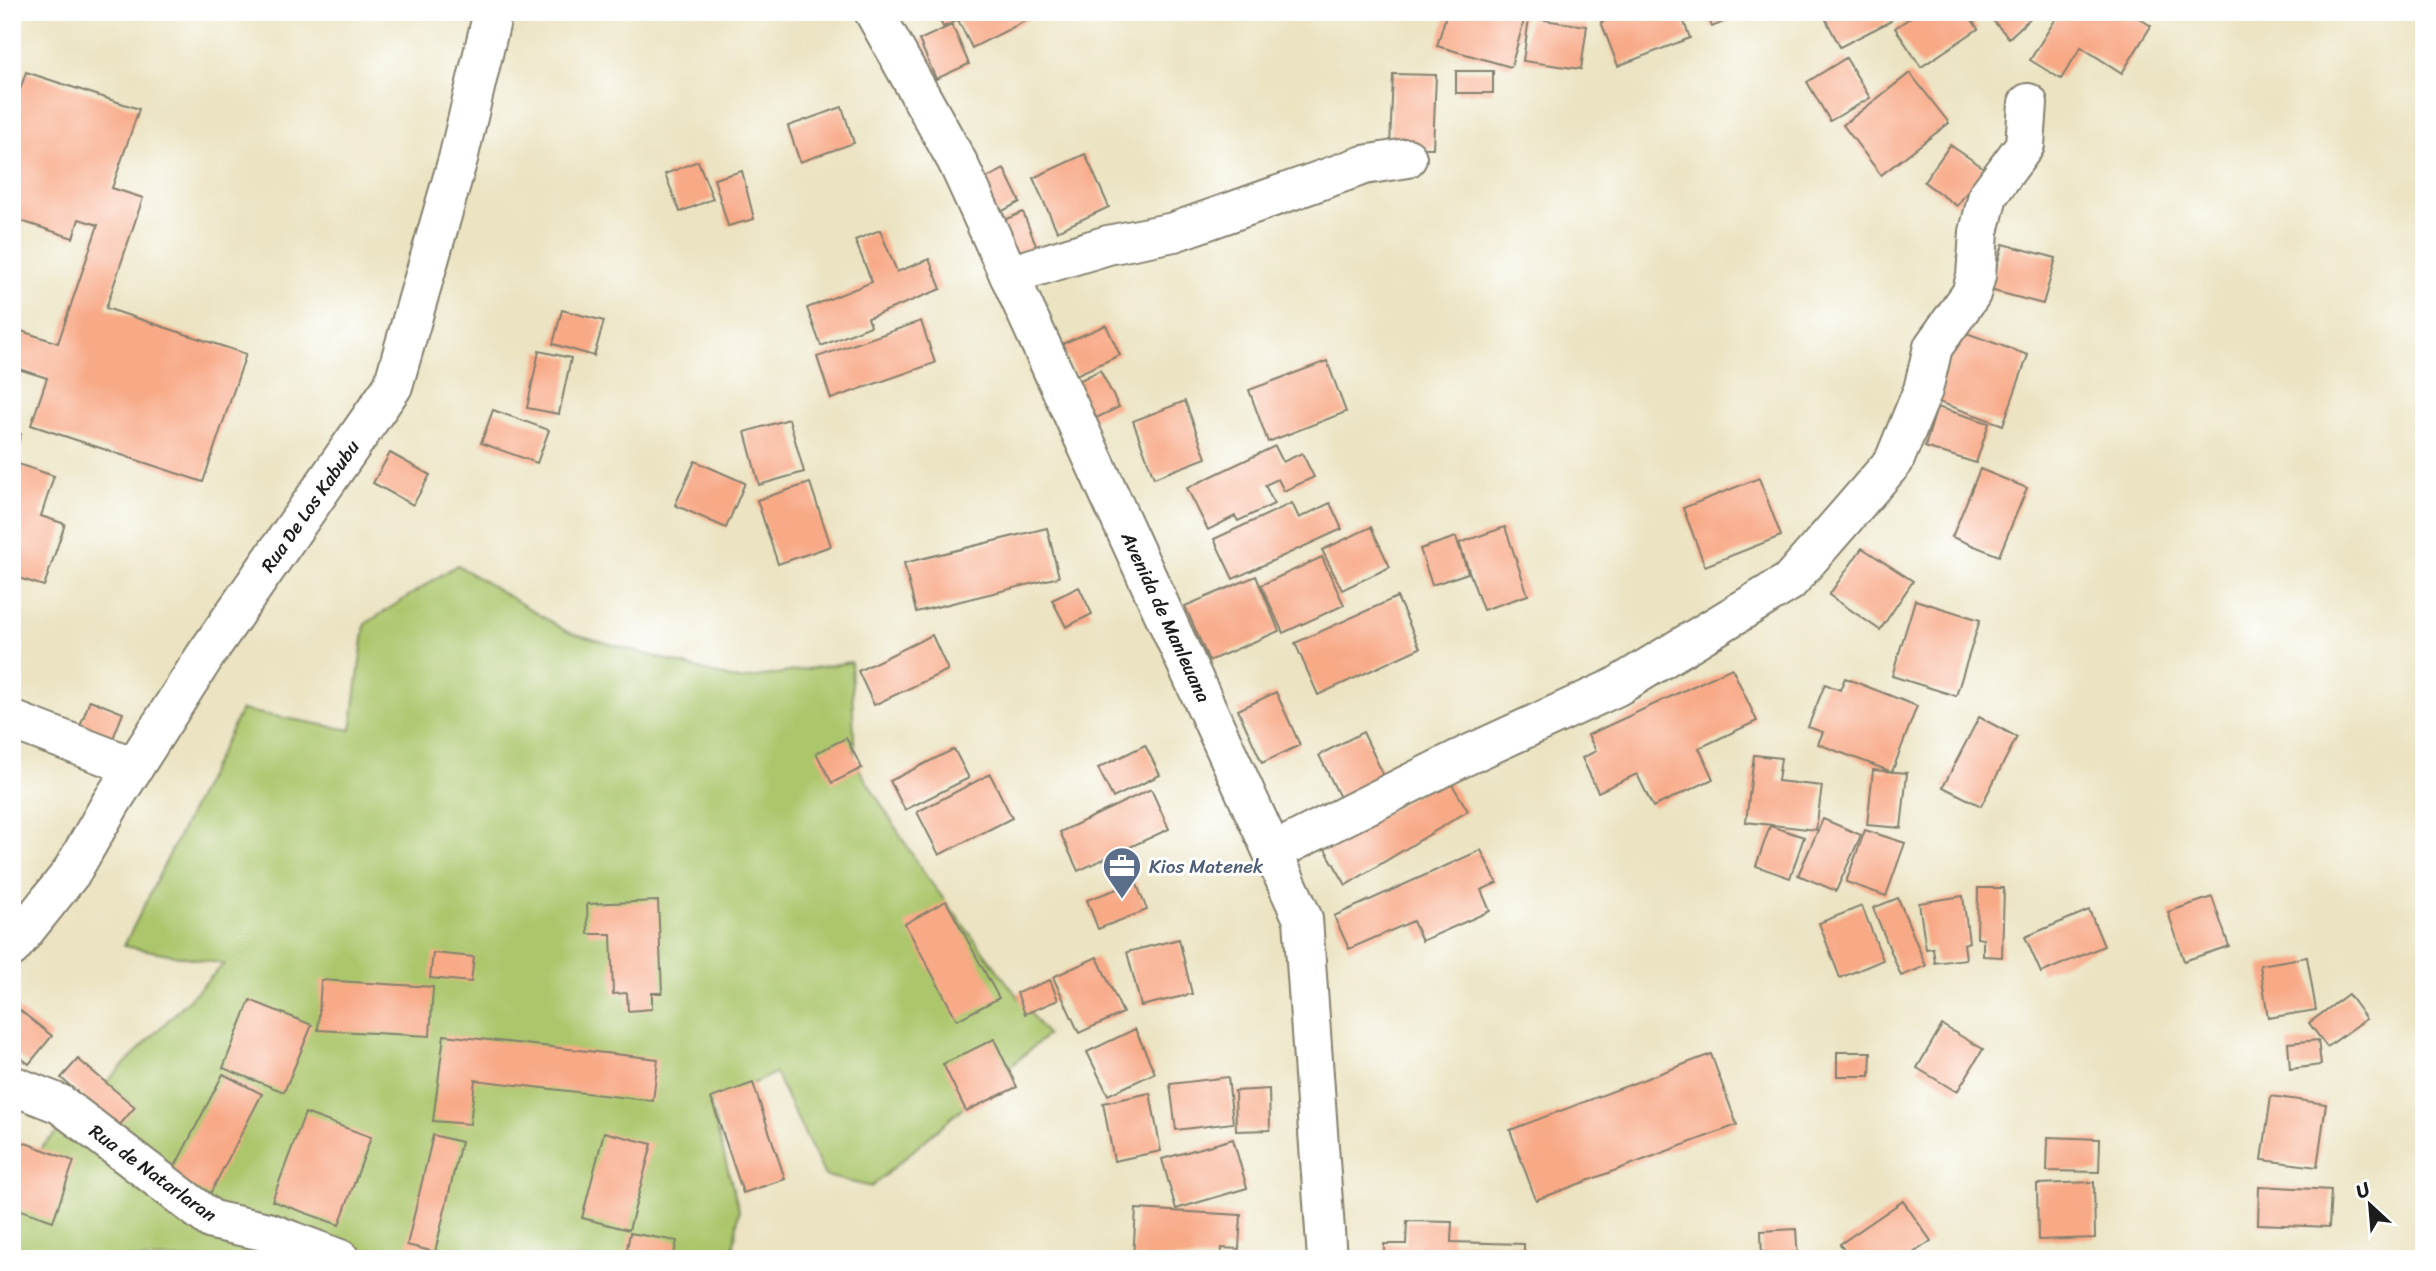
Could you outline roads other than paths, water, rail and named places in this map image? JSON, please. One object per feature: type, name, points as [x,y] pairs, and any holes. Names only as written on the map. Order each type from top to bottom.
[{"type":"street","name":"Rua De Los Kabubu","points":[[12,947],[71,873],[205,656],[393,386],[458,159],[493,12]]},
{"type":"street","name":"Avenida de Manleuana","points":[[874,12],[958,163],[1303,919],[1327,1259]]},
{"type":"street","points":[[1272,852],[1459,759],[1616,687],[1789,582],[1894,461],[1923,390],[1933,347],[1971,294],[1976,276],[1979,232],[1988,195],[2025,145],[2028,103]]},
{"type":"street","points":[[1009,275],[1108,245],[1174,232],[1364,165],[1407,158]]},
{"type":"street","points":[[12,720],[134,767]]},
{"type":"street","name":"Rua de Natarlaran","points":[[12,1085],[60,1104],[212,1220],[268,1232],[340,1259]]},
{"type":"place","name":"Kios Matenek","points":[[1122,900]]}]
